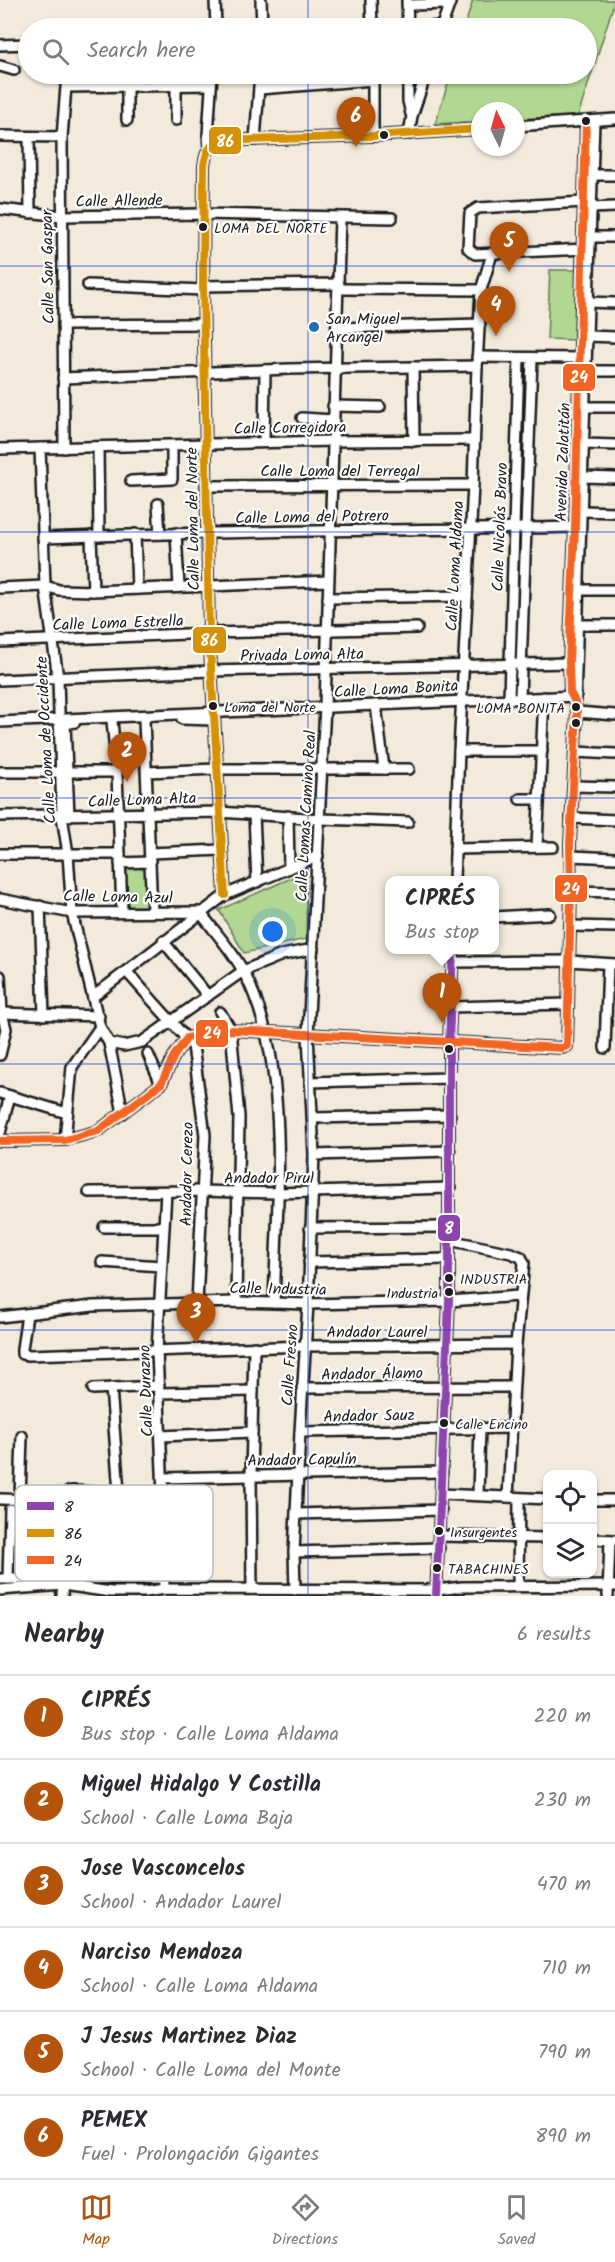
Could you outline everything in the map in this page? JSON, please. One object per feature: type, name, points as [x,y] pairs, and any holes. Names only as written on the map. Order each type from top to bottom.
[{"type":"street","points":[[215,0],[216,18]]},
{"type":"street","points":[[261,0],[262,18]]},
{"type":"street","points":[[371,0],[372,18]]},
{"type":"street","points":[[408,18],[407,3],[450,2],[445,18]]},
{"type":"street","points":[[0,45],[18,44]]},
{"type":"street","points":[[0,66],[14,70]]},
{"type":"street","points":[[255,140],[259,84]]},
{"type":"street","points":[[259,89],[306,84]]},
{"type":"street","points":[[373,84],[374,136]]},
{"type":"street","points":[[408,84],[408,101],[412,116]]},
{"type":"street","points":[[409,134],[412,116],[423,84]]},
{"type":"street","points":[[127,120],[127,87],[211,85]]},
{"type":"street","name":"Calle Loma del Norte","points":[[211,85],[211,146],[206,153],[204,165],[203,214],[206,486],[210,671],[225,895]]},
{"type":"street","name":"Calle San Gaspar","points":[[64,448],[62,137],[66,87],[127,87]]},
{"type":"street","points":[[176,87],[176,120]]},
{"type":"street","points":[[525,125],[615,119]]},
{"type":"street","name":"Avenida Zalatitán","points":[[575,702],[569,663],[578,527],[582,407],[586,371],[588,302],[586,249],[590,237],[588,205],[592,175],[590,121]]},
{"type":"street","name":"Avenida Zalatitán","points":[[449,1042],[566,1048],[571,856],[562,845],[571,818],[574,786],[580,590],[578,527],[582,511],[584,444],[580,358],[590,121]]},
{"type":"street","points":[[211,146],[220,141],[374,136],[471,130]]},
{"type":"street","points":[[0,136],[62,137]]},
{"type":"street","points":[[29,136],[30,213]]},
{"type":"street","points":[[592,175],[615,175]]},
{"type":"street","points":[[586,249],[475,254],[468,248],[470,213],[478,208],[588,205],[615,207]]},
{"type":"street","name":"Calle Allende","points":[[0,209],[62,216],[203,214],[393,218]]},
{"type":"street","name":"Calle Lomas Camino Real","points":[[308,1035],[321,819],[327,668],[340,218]]},
{"type":"street","points":[[590,237],[615,237]]},
{"type":"street","name":"Calle Loma Aldama","points":[[454,876],[481,290],[492,254]]},
{"type":"street","points":[[88,285],[203,288],[339,286],[481,290]]},
{"type":"street","points":[[588,302],[615,303]]},
{"type":"street","points":[[63,325],[204,324]]},
{"type":"street","points":[[337,328],[480,324]]},
{"type":"street","points":[[587,336],[615,337]]},
{"type":"street","points":[[63,378],[413,367],[519,358],[580,358]]},
{"type":"street","name":"Calle Nicolás Bravo","points":[[508,698],[519,358]]},
{"type":"street","name":"Calle Nicolás Bravo","points":[[519,698],[532,358]]},
{"type":"street","points":[[413,367],[414,441]]},
{"type":"street","points":[[264,442],[265,370]]},
{"type":"street","points":[[586,371],[615,371]]},
{"type":"street","points":[[333,406],[380,407]]},
{"type":"street","points":[[582,407],[615,407]]},
{"type":"street","points":[[302,418],[333,420]]},
{"type":"street","name":"Calle Corregidora","points":[[0,449],[264,442],[474,440]]},
{"type":"street","points":[[584,444],[615,445]]},
{"type":"street","points":[[131,482],[172,479],[172,446]]},
{"type":"street","points":[[93,591],[99,447]]},
{"type":"street","name":"Calle Loma de Occidente","points":[[40,448],[45,586],[58,678],[58,718],[64,773],[72,912],[100,1027],[109,1043],[123,1113]]},
{"type":"street","points":[[583,477],[615,478]]},
{"type":"street","name":"Calle Loma del Terregal","points":[[206,486],[473,485]]},
{"type":"street","points":[[158,504],[160,534]]},
{"type":"street","points":[[582,511],[615,512]]},
{"type":"street","name":"Calle Loma del Potrero","points":[[43,538],[207,532],[578,527]]},
{"type":"street","points":[[176,533],[179,587]]},
{"type":"street","points":[[135,534],[137,589]]},
{"type":"street","points":[[0,588],[45,586],[59,590],[93,591],[328,581]]},
{"type":"street","points":[[580,590],[615,590]]},
{"type":"street","points":[[328,598],[467,596]]},
{"type":"street","points":[[579,625],[615,626]]},
{"type":"street","name":"Calle Loma Estrella","points":[[0,642],[209,633],[417,628]]},
{"type":"street","name":"Privada Loma Alta","points":[[0,680],[210,671],[569,663]]},
{"type":"street","points":[[537,847],[543,697]]},
{"type":"street","name":"Calle Loma Bonita","points":[[0,722],[58,718],[213,716],[325,706],[543,697],[575,702],[615,716]]},
{"type":"street","points":[[376,705],[384,769]]},
{"type":"street","points":[[64,773],[65,724],[213,716]]},
{"type":"street","points":[[144,720],[152,911]]},
{"type":"street","points":[[112,721],[117,772],[122,912]]},
{"type":"street","points":[[459,751],[542,750]]},
{"type":"street","points":[[575,752],[615,754]]},
{"type":"street","points":[[147,772],[216,769],[409,769]]},
{"type":"street","points":[[0,772],[117,772]]},
{"type":"street","points":[[574,786],[615,787]]},
{"type":"street","points":[[520,799],[539,799]]},
{"type":"street","name":"Calle Loma Alta","points":[[0,816],[219,812],[321,819]]},
{"type":"street","points":[[254,814],[257,882]]},
{"type":"street","points":[[288,816],[290,868]]},
{"type":"street","points":[[571,818],[615,820]]},
{"type":"street","points":[[321,819],[408,822]]},
{"type":"street","points":[[455,849],[562,845]]},
{"type":"street","points":[[0,854],[68,854],[120,859],[222,850]]},
{"type":"street","points":[[94,996],[200,912],[225,895],[318,856]]},
{"type":"street","points":[[571,856],[615,858]]},
{"type":"street","points":[[571,891],[615,892]]},
{"type":"street","name":"Calle Loma Azul","points":[[0,899],[72,912],[200,912]]},
{"type":"street","points":[[40,906],[44,1015]]},
{"type":"street","points":[[200,912],[243,971],[267,1033],[278,1122],[274,1303]]},
{"type":"street","points":[[499,917],[550,914]]},
{"type":"street","points":[[570,926],[615,927]]},
{"type":"street","points":[[163,941],[208,996]]},
{"type":"street","points":[[109,1043],[124,1046],[142,1042],[243,971],[282,955],[313,949]]},
{"type":"street","points":[[437,1593],[449,1301],[449,1042],[453,954]]},
{"type":"street","points":[[453,963],[611,964],[605,1048]]},
{"type":"street","points":[[126,971],[187,1038]]},
{"type":"street","points":[[0,976],[1,1013],[5,1035],[0,1055]]},
{"type":"street","points":[[450,1007],[568,1004]]},
{"type":"street","points":[[220,1012],[231,1030],[239,1117],[236,1302]]},
{"type":"street","points":[[1,1013],[99,1016]]},
{"type":"street","points":[[65,1140],[72,1067],[100,1027]]},
{"type":"street","points":[[0,1141],[65,1140],[87,1136],[98,1131],[161,1084],[174,1056],[187,1038],[231,1030],[449,1042]]},
{"type":"street","name":"Calle Fresno","points":[[295,1590],[294,1552],[314,1155],[308,1035]]},
{"type":"street","name":"Andador Cerezo","points":[[187,1038],[193,1047],[205,1135],[197,1304]]},
{"type":"street","points":[[148,1054],[161,1084]]},
{"type":"street","points":[[310,1082],[449,1078]]},
{"type":"street","points":[[0,1093],[67,1113]]},
{"type":"street","points":[[0,1133],[10,1096]]},
{"type":"street","points":[[313,1118],[450,1115]]},
{"type":"street","points":[[314,1155],[450,1151]]},
{"type":"street","name":"Andador Pirul","points":[[89,1192],[277,1193],[450,1188]]},
{"type":"street","name":"Calle Durazno","points":[[163,1485],[158,1351],[166,1192]]},
{"type":"street","points":[[104,1227],[164,1227]]},
{"type":"street","points":[[310,1228],[449,1227]]},
{"type":"street","points":[[449,1240],[512,1253],[521,1257],[524,1268],[519,1296],[508,1497]]},
{"type":"street","points":[[309,1262],[449,1259]]},
{"type":"street","points":[[102,1262],[161,1266]]},
{"type":"street","name":"Calle Industria","points":[[0,1317],[93,1306],[236,1302],[308,1304],[449,1301],[519,1296]]},
{"type":"street","name":"Andador Laurel","points":[[27,1314],[22,1354],[28,1355],[254,1347],[516,1344]]},
{"type":"street","points":[[252,1589],[254,1347]]},
{"type":"street","name":"Andador Álamo","points":[[302,1388],[513,1387]]},
{"type":"street","points":[[111,1388],[118,1485]]},
{"type":"street","points":[[93,1389],[253,1391]]},
{"type":"street","points":[[478,1495],[480,1427]]},
{"type":"street","name":"Andador Sauz","points":[[300,1432],[511,1428]]},
{"type":"street","points":[[161,1436],[252,1431]]},
{"type":"street","points":[[20,1485],[22,1436]]},
{"type":"street","name":"Andador Capulín","points":[[163,1478],[442,1472]]},
{"type":"street","points":[[441,1494],[543,1499]]},
{"type":"street","points":[[0,1499],[15,1498]]},
{"type":"street","points":[[518,1586],[519,1498]]},
{"type":"street","points":[[597,1500],[615,1500]]},
{"type":"street","points":[[4,1579],[10,1509]]},
{"type":"street","points":[[296,1514],[441,1510]]},
{"type":"street","points":[[440,1536],[543,1538]]},
{"type":"street","points":[[43,1581],[63,1582],[111,1592],[145,1594],[164,1588],[437,1593],[462,1587],[610,1589],[613,1540],[597,1539]]},
{"type":"street","points":[[294,1552],[439,1548]]},
{"type":"street","points":[[0,1590],[88,1581]]},
{"type":"street","name":"Calle Durazno","points":[[164,1581],[164,1588]]},
{"type":"street","points":[[62,1596],[63,1582]]},
{"type":"green space","points":[[473,0],[615,0],[597,56],[597,18],[467,18]]},
{"type":"green space","points":[[448,84],[588,84],[578,116],[525,119],[525,102],[471,102],[471,122],[435,124]]},
{"type":"green space","points":[[550,270],[579,270],[576,340],[547,339]]},
{"type":"green space","points":[[148,863],[151,908],[127,909],[125,864]]},
{"type":"green space","points":[[307,871],[306,939],[244,953],[219,910]]},
{"type":"transit line","name":"24","points":[[0,1141],[65,1140],[98,1131],[161,1084],[174,1056],[187,1038],[231,1030],[562,1048],[567,1046],[570,844],[577,712],[570,692],[569,663],[586,121]]},
{"type":"transit line","name":"86","points":[[225,895],[209,633],[203,286],[204,165],[207,154],[210,147],[220,141],[373,136],[471,130]]},
{"type":"transit line","name":"8","points":[[436,1596],[449,1301],[449,1042],[453,954]]},
{"type":"place","name":"PEMEX","points":[[356,147]]},
{"type":"place","name":"LOMA DEL NORTE","points":[[203,227]]},
{"type":"place","name":"J Jesus Martinez Diaz","points":[[509,272]]},
{"type":"place","name":"San Miguel Arcangel","points":[[314,327]]},
{"type":"place","name":"Narciso Mendoza","points":[[496,336]]},
{"type":"place","name":"Loma del Norte","points":[[213,706]]},
{"type":"place","name":"LOMA BONITA","points":[[576,707]]},
{"type":"place","name":"Miguel Hidalgo Y Costilla","points":[[127,782]]},
{"type":"place","name":"CIPRÉS","points":[[442,1023]]},
{"type":"place","name":"INDUSTRIA","points":[[449,1278]]},
{"type":"place","name":"Industria","points":[[449,1292]]},
{"type":"place","name":"Jose Vasconcelos","points":[[196,1343]]},
{"type":"place","name":"Calle Encino","points":[[444,1423]]},
{"type":"place","name":"Insurgentes","points":[[439,1531]]},
{"type":"place","name":"TABACHINES","points":[[437,1568]]}]
